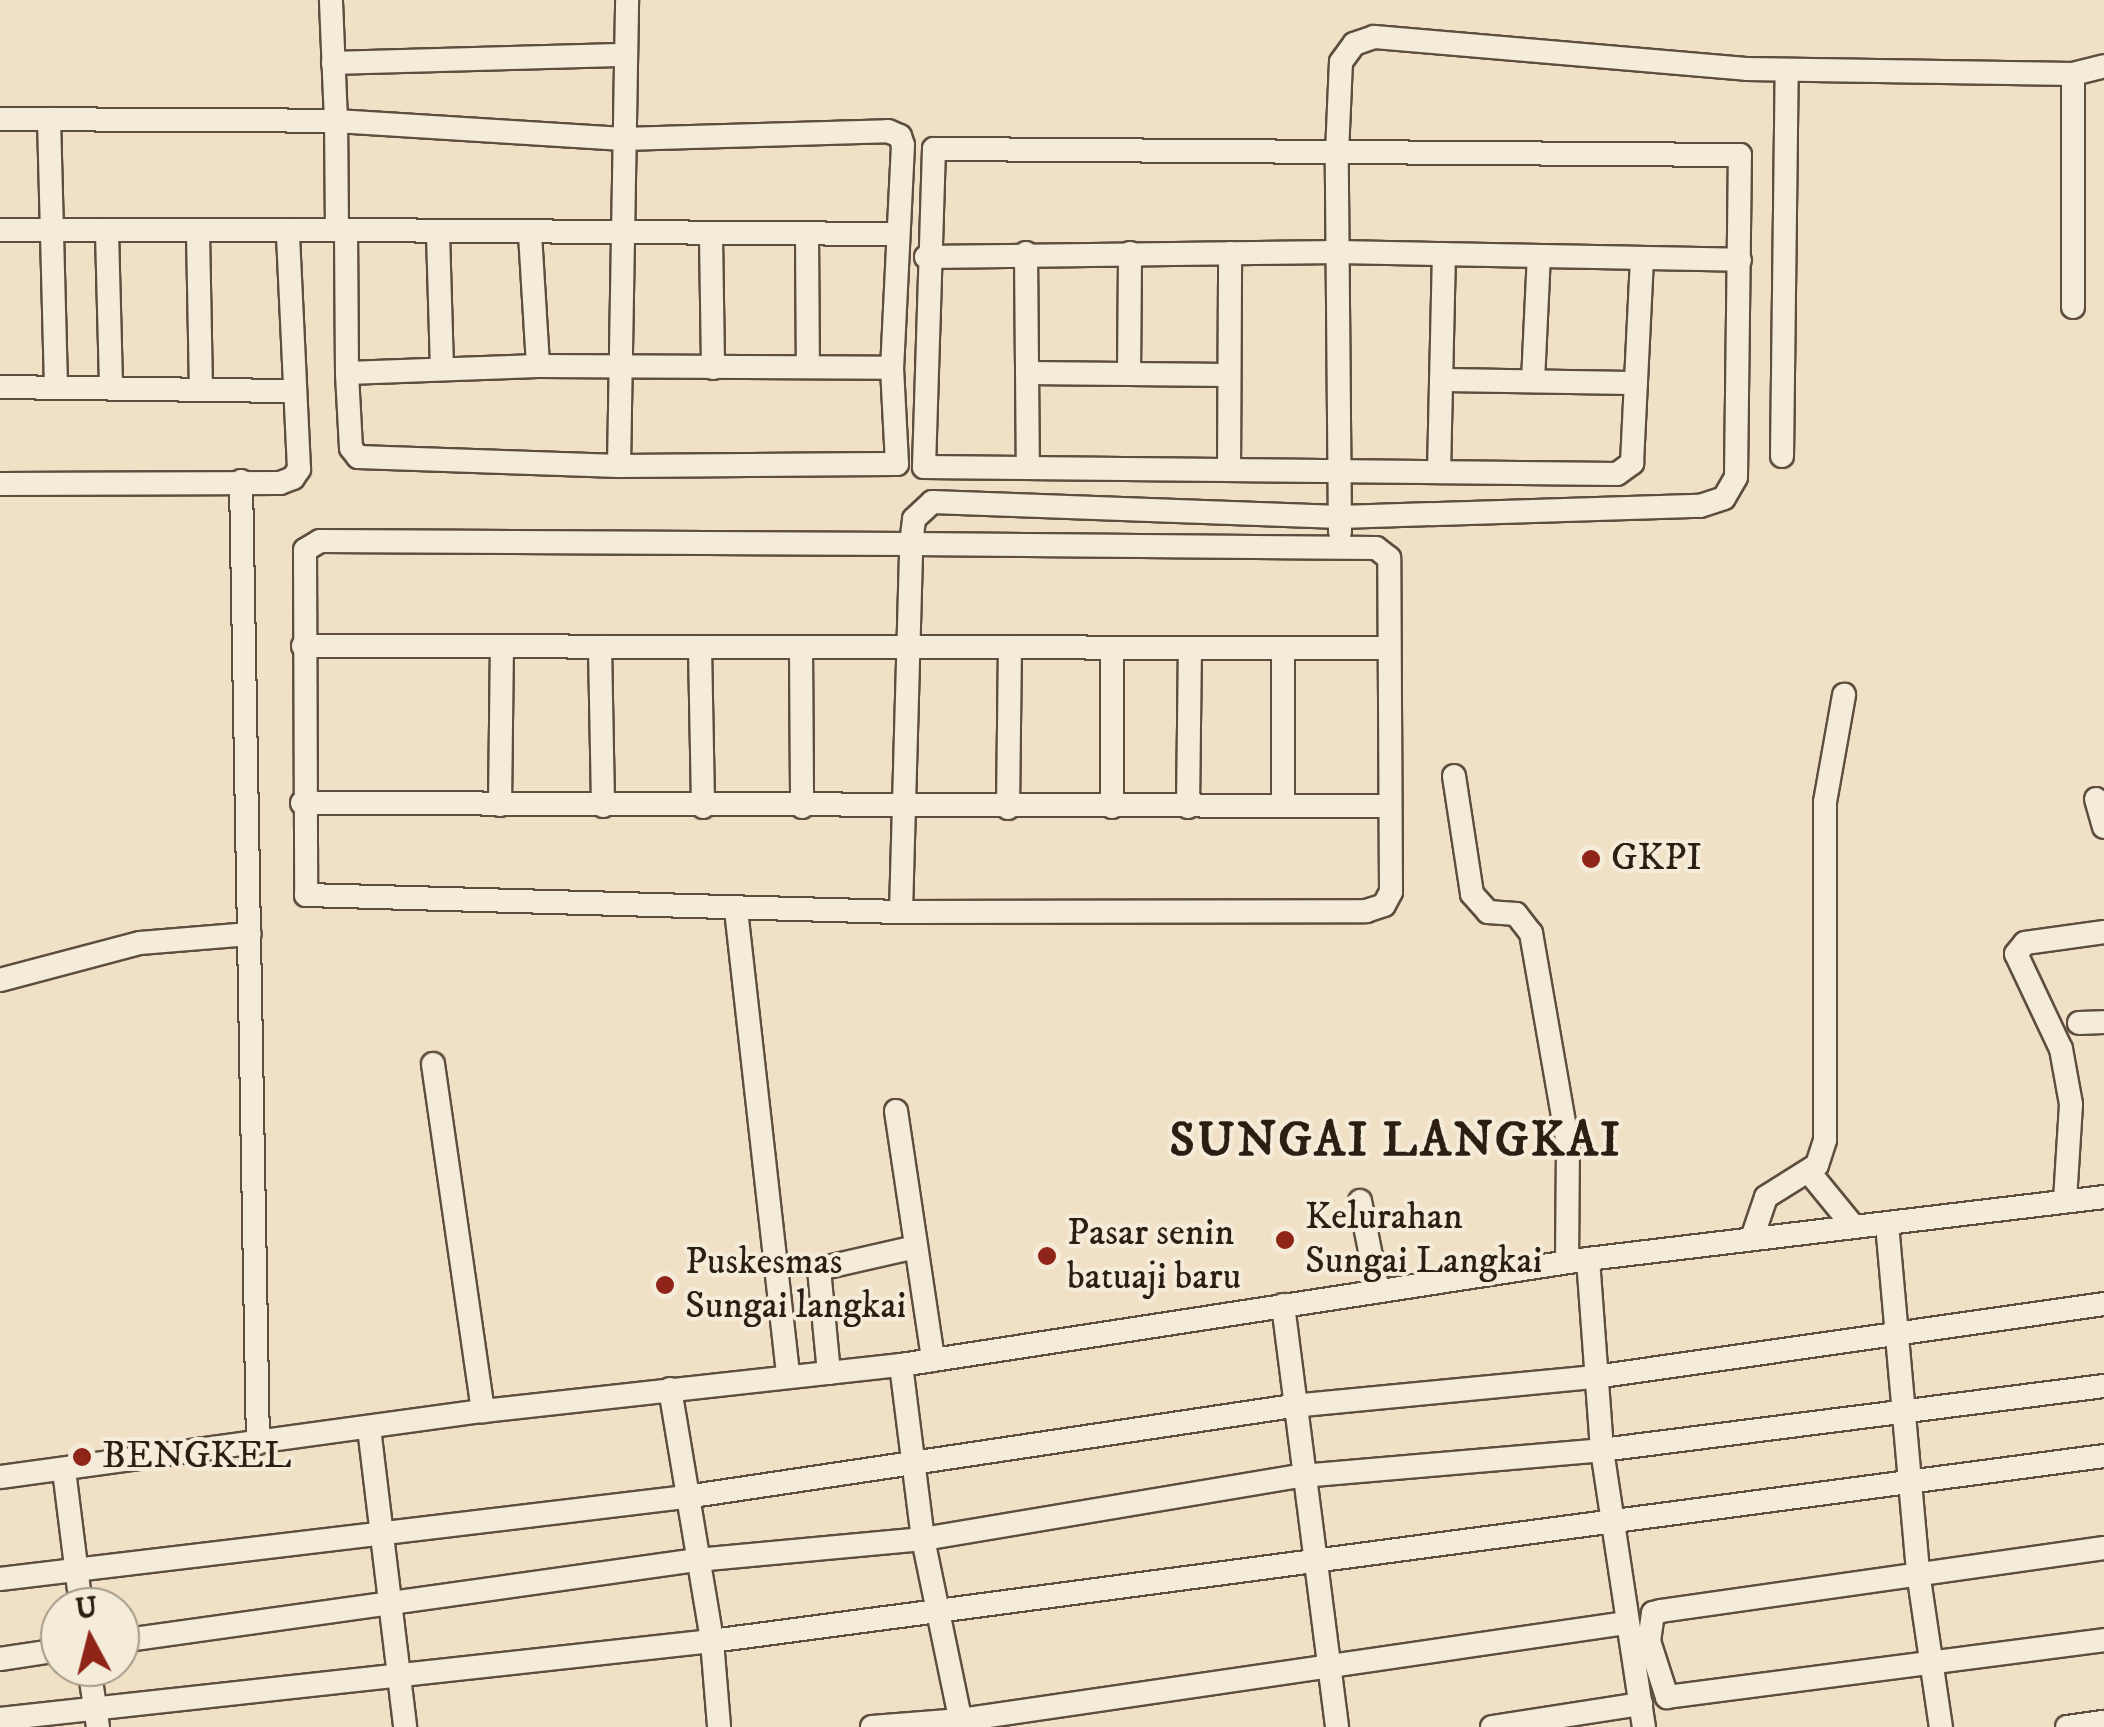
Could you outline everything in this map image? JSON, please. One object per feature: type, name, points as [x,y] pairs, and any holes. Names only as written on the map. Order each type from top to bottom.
[{"type":"street","points":[[0,230],[338,230],[331,0]]},
{"type":"street","points":[[620,466],[627,0]]},
{"type":"street","points":[[1340,548],[1337,154],[1341,62],[1364,39],[1787,70],[2073,74],[2104,66]]},
{"type":"street","points":[[333,63],[626,55]]},
{"type":"street","points":[[1782,456],[1787,70]]},
{"type":"street","points":[[2073,74],[2073,307]]},
{"type":"street","points":[[49,118],[56,385]]},
{"type":"street","points":[[0,119],[336,120],[623,139],[895,133],[904,145],[892,368],[897,464],[620,466],[364,459],[352,448],[346,230],[710,236],[898,234]]},
{"type":"street","points":[[901,912],[906,808],[906,648],[911,544],[917,513],[941,501],[1340,517],[1700,506],[1724,498],[1736,476],[1740,155],[1337,154],[938,146],[930,158],[924,466],[1339,473],[1626,471],[1632,463],[1642,258]]},
{"type":"street","points":[[107,232],[111,388]]},
{"type":"street","points":[[198,233],[201,389]]},
{"type":"street","points":[[0,484],[280,484],[297,474],[288,233]]},
{"type":"street","points":[[438,234],[442,369]]},
{"type":"street","points":[[530,234],[538,366]]},
{"type":"street","points":[[808,235],[808,366]]},
{"type":"street","points":[[710,236],[713,368]]},
{"type":"street","points":[[1129,374],[1130,252]]},
{"type":"street","points":[[926,257],[1338,252],[1740,260]]},
{"type":"street","points":[[1026,253],[1028,466]]},
{"type":"street","points":[[1229,470],[1230,253]]},
{"type":"street","points":[[1438,472],[1444,254]]},
{"type":"street","points":[[1533,381],[1538,256]]},
{"type":"street","points":[[347,373],[538,366],[621,372],[808,366],[892,368]]},
{"type":"street","points":[[1027,373],[1229,375]]},
{"type":"street","points":[[1441,380],[1636,383]]},
{"type":"street","points":[[0,387],[293,392]]},
{"type":"street","points":[[240,482],[258,1443]]},
{"type":"street","points":[[320,541],[1340,548],[1376,548],[1389,558],[1386,648],[1391,892],[1376,910],[736,910],[308,896],[302,889],[303,554],[320,541]]},
{"type":"street","points":[[302,646],[1386,648]]},
{"type":"street","points":[[500,805],[502,647]]},
{"type":"street","points":[[600,647],[603,806]]},
{"type":"street","points":[[700,648],[703,806]]},
{"type":"street","points":[[801,648],[802,807]]},
{"type":"street","points":[[1008,808],[1010,648]]},
{"type":"street","points":[[1112,648],[1112,807]]},
{"type":"street","points":[[1188,807],[1190,648]]},
{"type":"street","points":[[1283,648],[1284,806]]},
{"type":"street","points":[[1752,1238],[1766,1197],[1808,1172],[1826,1140],[1826,802],[1844,695]]},
{"type":"street","points":[[1454,776],[1472,894],[1488,912],[1516,914],[1531,933],[1568,1146],[1577,1260],[1625,1623],[1642,1716],[1492,1727]]},
{"type":"street","points":[[2096,799],[2104,827]]},
{"type":"street","points":[[302,803],[906,808],[1387,806]]},
{"type":"street","points":[[736,910],[788,1376]]},
{"type":"street","points":[[2065,1200],[2072,1104],[2047,1011],[2016,954],[2025,943],[2104,932]]},
{"type":"street","points":[[0,980],[140,943],[250,934]]},
{"type":"street","points":[[2078,1023],[2104,1022]]},
{"type":"street","points":[[433,1064],[483,1411]]},
{"type":"street","points":[[896,1111],[933,1360]]},
{"type":"street","points":[[1808,1172],[1854,1227]]},
{"type":"street","points":[[0,1478],[483,1411],[901,1365],[1577,1260],[2104,1197]]},
{"type":"street","points":[[1360,1201],[1378,1291]]},
{"type":"street","points":[[1887,1224],[1902,1415],[1914,1485],[1918,1572],[1941,1727]]},
{"type":"street","points":[[828,1373],[819,1269],[916,1248]]},
{"type":"street","points":[[0,1580],[914,1466],[1293,1406],[1595,1377],[2104,1304]]},
{"type":"street","points":[[1283,1305],[1301,1476],[1316,1559],[1337,1727]]},
{"type":"street","points":[[901,1365],[923,1539],[961,1723]]},
{"type":"street","points":[[140,1638],[696,1560],[923,1539],[1301,1476],[1602,1450],[1902,1415],[2104,1386]]},
{"type":"street","points":[[670,1389],[712,1641],[719,1727]]},
{"type":"street","points":[[369,1428],[405,1727]]},
{"type":"street","points":[[0,1720],[96,1716],[712,1641],[1614,1520],[1914,1485],[2104,1456]]},
{"type":"street","points":[[64,1470],[79,1587]]},
{"type":"street","points":[[2104,1548],[1661,1611],[1653,1613],[1649,1641],[1667,1697],[2104,1640]]},
{"type":"street","points":[[872,1727],[961,1723],[1625,1623]]},
{"type":"street","points":[[0,1659],[40,1653]]},
{"type":"street","points":[[92,1687],[96,1716]]},
{"type":"street","points":[[2067,1727],[2104,1722]]},
{"type":"place","name":"GKPI","points":[[1591,859]]},
{"type":"place","name":"Kelurahan Sungai Langkai","points":[[1285,1240]]},
{"type":"place","name":"Pasar senin batuaji baru","points":[[1047,1256]]},
{"type":"place","name":"Puskesmas Sungai langkai","points":[[665,1285]]},
{"type":"place","name":"BENGKEL","points":[[82,1457]]},
{"type":"district","name":"SUNGAI LANGKAI","points":[[1396,1142]]}]
